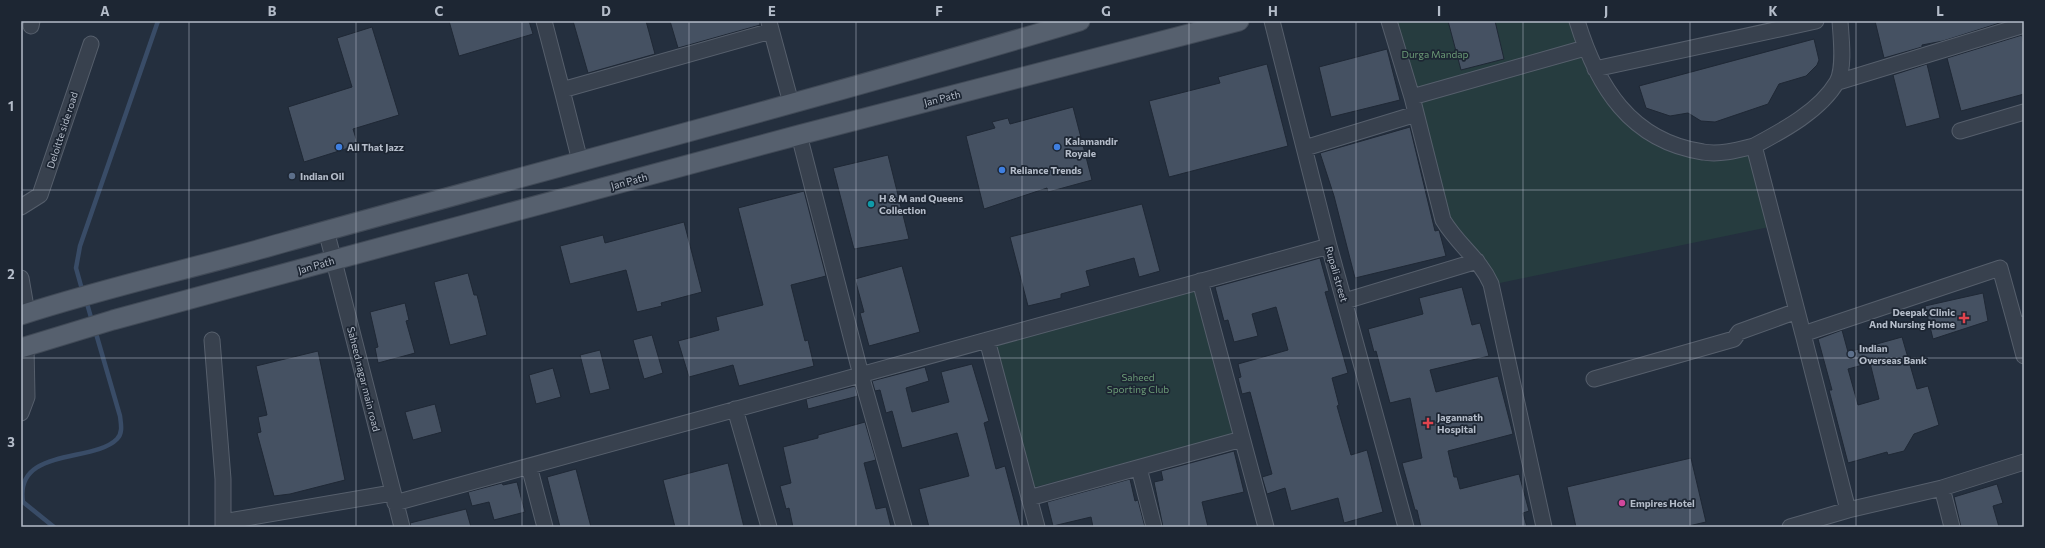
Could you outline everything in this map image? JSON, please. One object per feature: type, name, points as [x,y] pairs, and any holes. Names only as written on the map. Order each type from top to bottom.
[{"type":"main road","points":[[24,314],[66,300],[791,103],[1080,21]]},
{"type":"main road","name":"Jan Path","points":[[23,347],[113,320],[799,135],[1238,21]]},
{"type":"street","points":[[544,21],[580,161]]},
{"type":"street","name":"Rupali street","points":[[1272,21],[1329,246],[1406,527]]},
{"type":"street","points":[[1390,21],[1412,97],[1443,220],[1452,235],[1477,261],[1485,272],[1493,291],[1544,527]]},
{"type":"street","points":[[1577,21],[1585,48],[1595,69],[1612,98],[1638,126],[1672,144],[1704,152],[1728,152],[1754,146],[1787,128],[1807,114],[1838,82],[2024,25]]},
{"type":"street","points":[[1595,69],[1816,21]]},
{"type":"street","points":[[1838,82],[1843,54],[1840,21]]},
{"type":"street","points":[[562,90],[770,26],[791,103]]},
{"type":"street","name":"Deloitte side road","points":[[21,207],[40,194],[91,44]]},
{"type":"street","points":[[1412,97],[1585,48]]},
{"type":"street","points":[[1960,131],[2024,112]]},
{"type":"street","points":[[1304,148],[1416,114]]},
{"type":"street","points":[[799,135],[861,375],[904,527]]},
{"type":"street","points":[[1754,146],[1848,510]]},
{"type":"street","name":"Saheed nagar main road","points":[[326,230],[402,527]]},
{"type":"street","points":[[212,340],[223,479],[223,525],[394,498],[529,466],[1329,246]]},
{"type":"street","points":[[1345,301],[1477,261]]},
{"type":"street","points":[[1803,334],[2000,268],[2020,325],[2024,356]]},
{"type":"street","points":[[21,278],[24,314]]},
{"type":"street","points":[[1200,281],[1266,527]]},
{"type":"street","points":[[1594,379],[1734,339],[1739,332],[1797,311]]},
{"type":"street","points":[[987,340],[1037,527]]},
{"type":"street","points":[[21,413],[27,397],[23,347]]},
{"type":"street","points":[[735,410],[769,527]]},
{"type":"street","points":[[1029,498],[1242,439]]},
{"type":"street","points":[[1790,527],[1848,510],[1942,488],[2024,462]]},
{"type":"street","points":[[529,466],[545,527]]},
{"type":"street","points":[[1139,468],[1154,527]]},
{"type":"street","points":[[1942,488],[1952,527]]},
{"type":"green space","name":"Durga Mandap","points":[[1392,21],[1575,21],[1582,46],[1413,95]]},
{"type":"green space","points":[[1583,50],[1610,99],[1670,145],[1753,149],[1769,227],[1495,284],[1447,219],[1417,100]]},
{"type":"green space","name":"Saheed Sporting Club","points":[[1195,291],[1233,434],[1032,488],[996,346]]},
{"type":"building","points":[[449,21],[529,21],[533,34],[459,56]]},
{"type":"building","points":[[573,21],[646,21],[655,54],[588,73]]},
{"type":"building","points":[[670,21],[760,21],[760,25],[678,48]]},
{"type":"building","points":[[1448,21],[1495,21],[1504,59],[1461,70]]},
{"type":"building","points":[[1875,21],[2006,21],[1943,41],[1922,45],[1922,47],[1884,58]]},
{"type":"building","points":[[372,27],[399,115],[353,129],[358,145],[304,162],[288,107],[352,87],[337,38]]},
{"type":"building","points":[[2022,35],[2024,45],[2024,94],[1961,111],[1947,58]]},
{"type":"building","points":[[1814,39],[1819,60],[1817,65],[1806,76],[1779,84],[1768,104],[1715,122],[1701,121],[1688,113],[1670,116],[1646,108],[1639,86]]},
{"type":"building","points":[[1387,49],[1400,100],[1331,117],[1319,67]]},
{"type":"building","points":[[1267,64],[1288,146],[1169,177],[1149,101],[1220,83],[1218,77]]},
{"type":"building","points":[[1927,64],[1940,118],[1906,127],[1893,75]]},
{"type":"building","points":[[1073,107],[1092,180],[1048,192],[1047,188],[984,209],[966,136],[995,128],[992,122],[1008,118],[1010,124]]},
{"type":"building","points":[[1410,127],[1435,231],[1439,230],[1446,256],[1355,278],[1334,196],[1320,153]]},
{"type":"building","name":"H & M and Queens Collection","points":[[888,155],[909,239],[854,249],[833,168]]},
{"type":"building","points":[[804,191],[826,276],[791,285],[805,341],[808,340],[814,366],[739,386],[733,365],[689,377],[678,341],[719,330],[716,317],[763,305],[738,208]]},
{"type":"building","points":[[1142,204],[1160,271],[1139,277],[1134,258],[1086,271],[1090,286],[1061,294],[1061,298],[1028,306],[1010,237]]},
{"type":"building","points":[[684,222],[702,292],[661,303],[662,306],[637,312],[626,270],[570,284],[560,246],[603,235],[605,243]]},
{"type":"building","points":[[1320,258],[1329,291],[1325,292],[1348,373],[1332,378],[1339,405],[1337,406],[1351,455],[1367,450],[1383,512],[1344,523],[1338,498],[1291,511],[1285,488],[1267,494],[1262,477],[1272,474],[1250,392],[1242,394],[1238,378],[1241,377],[1238,364],[1288,350],[1276,307],[1252,314],[1258,336],[1234,342],[1228,320],[1224,321],[1215,287]]},
{"type":"building","points":[[902,266],[920,332],[869,346],[860,313],[864,312],[855,279]]},
{"type":"building","points":[[468,273],[474,295],[477,295],[487,335],[450,345],[434,282]]},
{"type":"building","points":[[1462,287],[1472,325],[1480,323],[1489,356],[1430,370],[1436,392],[1498,376],[1513,434],[1448,451],[1454,477],[1457,477],[1460,489],[1519,474],[1529,511],[1523,513],[1527,527],[1421,527],[1402,463],[1422,458],[1410,398],[1390,403],[1376,351],[1374,352],[1368,329],[1423,314],[1419,298]]},
{"type":"building","points":[[1983,293],[1988,321],[1933,339],[1925,306]]},
{"type":"building","points":[[405,303],[409,320],[406,321],[415,353],[378,363],[375,348],[378,347],[370,312]]},
{"type":"building","points":[[1842,330],[1848,352],[1902,337],[1917,389],[1928,386],[1939,425],[1914,434],[1904,451],[1888,455],[1887,452],[1848,463],[1829,390],[1832,390],[1818,339]],"holes":[[[1870,363],[1879,399],[1858,405],[1848,369]]]},
{"type":"building","points":[[652,335],[663,373],[644,379],[633,340]]},
{"type":"building","points":[[600,350],[610,389],[590,394],[580,355]]},
{"type":"building","points":[[318,351],[345,480],[290,494],[274,496],[257,433],[261,432],[258,417],[267,415],[256,366]]},
{"type":"building","points":[[972,364],[989,421],[984,423],[996,469],[1005,466],[1021,527],[929,527],[919,489],[969,476],[957,433],[902,448],[892,411],[886,413],[880,390],[875,391],[872,381],[925,367],[929,381],[906,388],[912,412],[949,402],[941,372]]},
{"type":"building","points":[[553,368],[561,397],[536,404],[529,375]]},
{"type":"building","points":[[855,386],[858,396],[808,409],[806,399]]},
{"type":"building","points":[[435,404],[442,432],[413,440],[405,412]]},
{"type":"building","points":[[865,422],[876,460],[864,463],[876,509],[886,507],[891,527],[793,527],[789,508],[786,509],[780,486],[791,483],[783,447],[818,438],[818,435]]},
{"type":"building","points":[[1234,451],[1244,492],[1202,502],[1208,527],[1163,527],[1154,482],[1163,480],[1161,471]]},
{"type":"building","name":"Empires Hotel","points":[[1691,458],[1706,522],[1684,527],[1576,527],[1567,487]]},
{"type":"building","points":[[728,463],[744,527],[675,527],[663,480]]},
{"type":"building","points":[[576,469],[591,527],[560,527],[547,477]]},
{"type":"building","points":[[1130,479],[1135,501],[1138,500],[1145,527],[1093,527],[1091,517],[1053,526],[1047,502]]},
{"type":"building","points":[[517,482],[525,512],[494,520],[489,502],[472,506],[468,492],[502,483],[503,485]]},
{"type":"building","points":[[1997,484],[2003,503],[1993,506],[1999,527],[1961,527],[1954,497]]},
{"type":"building","points":[[466,509],[471,527],[411,527],[410,523]]},
{"type":"waterway","points":[[83,293],[76,268],[80,246],[158,21]]},
{"type":"waterway","points":[[86,300],[92,321]]},
{"type":"waterway","points":[[54,527],[23,502],[24,484],[31,472],[43,464],[106,446],[117,439],[121,431],[120,416],[95,330]]},
{"type":"place","name":"All That Jazz","points":[[339,147]]},
{"type":"place","name":"Kalamandir Royale","points":[[1057,147]]},
{"type":"place","name":"Reliance Trends","points":[[1002,170]]},
{"type":"place","name":"Indian Oil","points":[[292,176]]},
{"type":"place","name":"H & M and Queens Collection","points":[[871,204]]},
{"type":"place","name":"Deepak Clinic And Nursing Home","points":[[1964,318]]},
{"type":"place","name":"Indian Overseas Bank","points":[[1851,354]]},
{"type":"place","name":"Jagannath Hospital","points":[[1428,423]]},
{"type":"place","name":"Empires Hotel","points":[[1622,503]]}]
